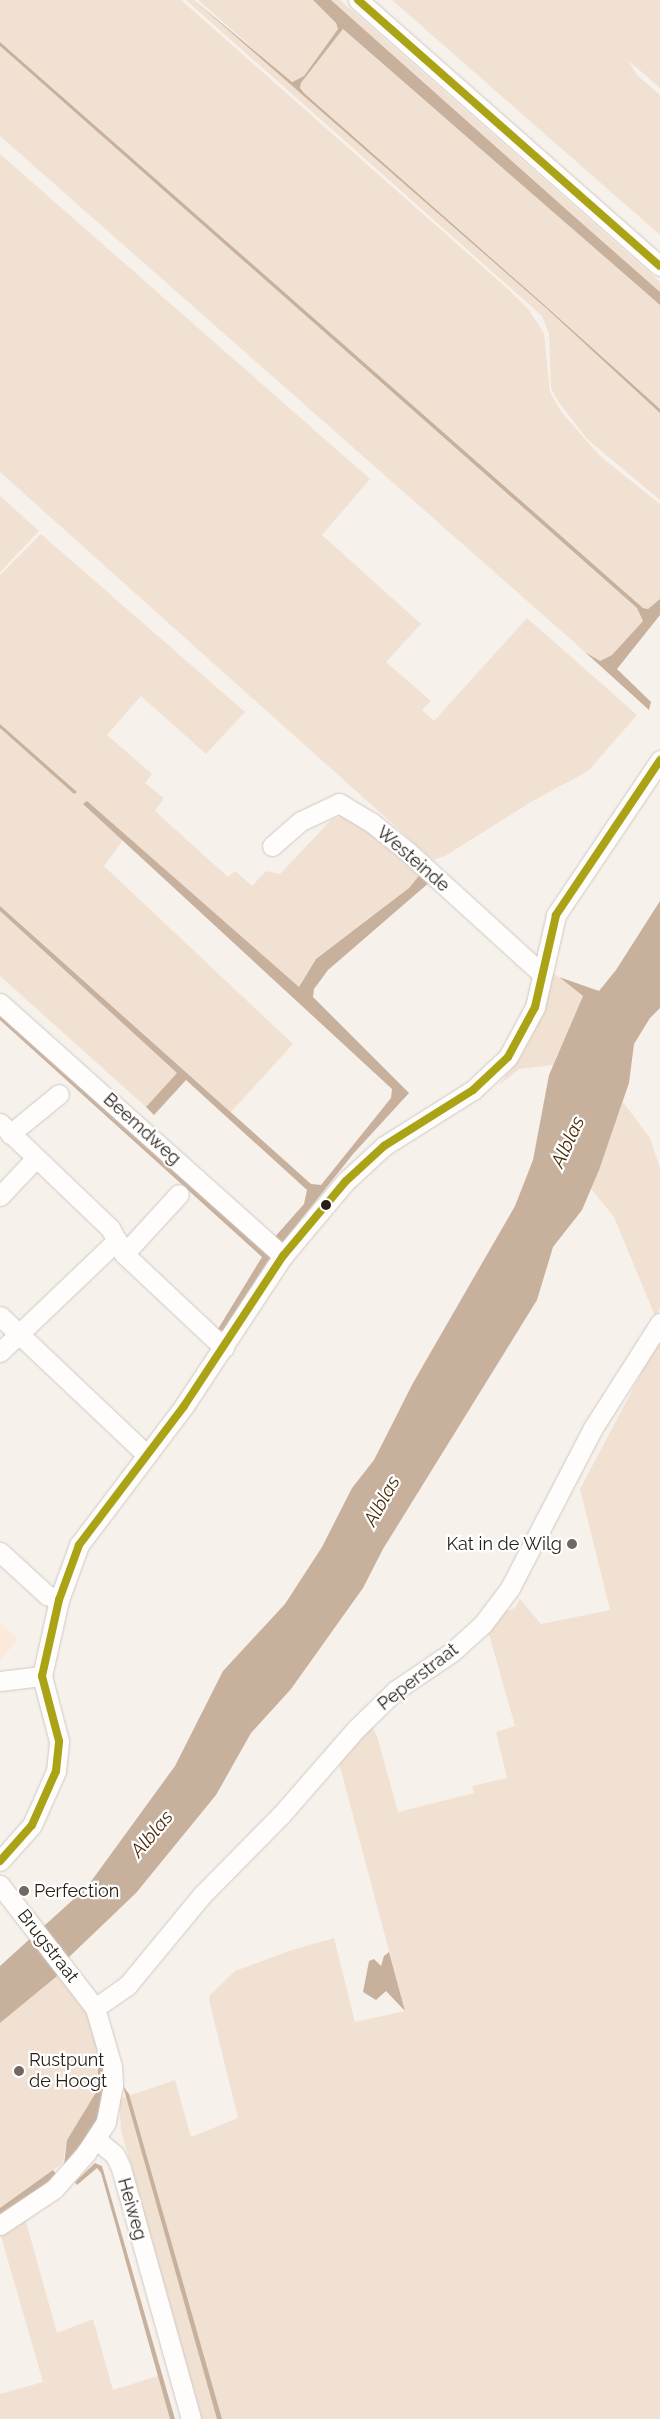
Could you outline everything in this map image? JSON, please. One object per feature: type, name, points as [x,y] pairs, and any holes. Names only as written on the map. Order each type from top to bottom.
[{"type":"street","points":[[358,0],[660,266]]},
{"type":"street","points":[[0,1861],[32,1825],[48,1792],[57,1763],[57,1726],[42,1676],[59,1600],[79,1546],[148,1455],[224,1348],[283,1256],[360,1167],[384,1146],[473,1090],[508,1057],[535,1007],[552,929],[566,896],[660,760]]},
{"type":"street","name":"Westeinde","points":[[272,846],[301,821],[340,803],[371,822],[408,852],[542,974]]},
{"type":"street","name":"Beemdweg","points":[[0,1003],[283,1256]]},
{"type":"street","points":[[59,1094],[5,1129],[110,1228],[120,1247],[224,1348]]},
{"type":"street","points":[[0,1196],[35,1159]]},
{"type":"street","points":[[0,1352],[18,1332],[120,1247],[178,1194]]},
{"type":"street","points":[[0,1316],[148,1455]]},
{"type":"street","name":"Peperstraat","points":[[95,2008],[127,1986],[202,1896],[281,1815],[357,1728],[396,1690],[452,1652],[483,1624],[510,1588],[593,1428],[660,1323]]},
{"type":"street","points":[[0,1552],[47,1595],[59,1600]]},
{"type":"street","points":[[0,1681],[42,1676]]},
{"type":"street","name":"Brugstraat","points":[[0,1885],[64,1964],[95,2008]]},
{"type":"street","points":[[0,2225],[54,2189],[97,2140],[106,2122],[113,2085],[112,2066],[95,2008]]},
{"type":"street","name":"Heiweg","points":[[97,2140],[115,2155],[121,2168],[191,2419]]},
{"type":"shaded area","points":[[0,0],[181,0],[509,290],[528,309],[544,333],[550,392],[562,413],[600,456],[660,504],[660,599],[648,609],[643,608],[0,42]]},
{"type":"shaded area","points":[[186,0],[194,0],[545,307],[660,413],[660,500],[587,439],[558,401],[551,388],[549,334],[542,316]]},
{"type":"shaded area","points":[[198,0],[313,0],[336,23],[338,29],[304,76],[291,82]]},
{"type":"shaded area","points":[[331,0],[340,0],[660,282],[660,292]]},
{"type":"shaded area","points":[[392,0],[660,0],[660,88],[629,61],[636,74],[660,95],[660,235]]},
{"type":"shaded area","points":[[343,29],[660,305],[660,409],[304,93],[300,88],[301,83]]},
{"type":"shaded area","points":[[0,46],[637,608],[643,621],[612,655],[600,661],[585,652],[0,136]]},
{"type":"shaded area","points":[[0,154],[370,479],[322,535],[421,624],[386,662],[431,701],[422,710],[434,721],[527,618],[637,715],[588,771],[531,802],[445,856],[433,860],[0,472]]},
{"type":"shaded area","points":[[0,496],[39,531],[0,572]]},
{"type":"shaded area","points":[[41,534],[245,712],[206,754],[141,696],[107,735],[152,774],[145,783],[164,798],[155,811],[228,877],[235,871],[252,886],[266,871],[280,874],[331,820],[341,816],[352,817],[422,872],[409,888],[316,959],[299,987],[126,836],[104,866],[293,1044],[231,1112],[0,906],[0,728],[74,794],[76,792],[0,724],[0,575]]},
{"type":"shaded area","points":[[0,911],[177,1073],[146,1107],[0,976]]},
{"type":"shaded area","points":[[552,972],[583,996],[553,1065],[519,1069],[498,1086],[519,1059],[537,1026]]},
{"type":"shaded area","points":[[623,1102],[650,1138],[660,1168],[660,1308],[655,1316],[614,1217],[591,1189]]},
{"type":"shaded area","points":[[660,1338],[660,2419],[202,2419],[121,2130],[119,2099],[175,2080],[191,2137],[238,2118],[209,2000],[210,1995],[235,1971],[289,1951],[334,1938],[355,2022],[405,2011],[338,1759],[370,1723],[377,1736],[398,1812],[474,1793],[472,1786],[507,1778],[496,1732],[515,1726],[488,1631],[501,1613],[515,1608],[520,1599],[541,1624],[610,1610],[580,1489]]},
{"type":"shaded area","points":[[0,1623],[18,1639],[0,1661]]},
{"type":"shaded area","points":[[62,1972],[89,2019],[106,2064],[99,2066],[98,2089],[67,2140],[63,2163],[0,2208],[0,2023]]},
{"type":"shaded area","points":[[25,2218],[57,2333],[93,2319],[113,2390],[158,2376],[170,2419],[0,2419],[0,2394],[43,2382],[0,2233]]},
{"type":"water","points":[[194,0],[292,82],[304,76],[338,29],[336,23],[313,0],[331,0],[660,292],[660,305],[343,29],[301,83],[300,88],[660,409],[660,413],[545,307]]},
{"type":"water","points":[[0,42],[643,608],[648,609],[660,599],[660,615],[617,669],[651,702],[649,710],[585,652],[600,661],[612,655],[643,621],[637,608],[0,46]]},
{"type":"water","points":[[0,724],[77,792],[74,794],[0,728]]},
{"type":"water","points":[[87,801],[299,987],[316,959],[409,888],[422,872],[431,881],[328,970],[314,989],[313,997],[409,1093],[353,1154],[268,1261],[223,1331],[218,1329],[262,1257],[0,1020],[0,1011],[265,1248],[304,1204],[307,1190],[186,1080],[154,1115],[146,1107],[177,1073],[0,911],[0,906],[311,1184],[321,1185],[391,1098],[392,1089],[83,804]]},
{"type":"water","name":"Alblas","points":[[660,901],[660,1008],[650,1018],[634,1044],[629,1083],[599,1170],[582,1210],[553,1247],[537,1300],[383,1549],[363,1588],[291,1689],[251,1733],[216,1795],[136,1893],[67,1959],[62,1972],[0,2023],[0,1966],[87,1887],[175,1766],[223,1671],[285,1604],[322,1547],[352,1488],[374,1460],[413,1383],[515,1206],[533,1160],[549,1075],[583,996],[559,977],[599,991],[616,970]]},
{"type":"water","points":[[389,1952],[405,2011],[386,1991],[376,2000],[363,1992],[369,1961],[374,1959],[381,1966],[384,1956]]},
{"type":"water","points":[[98,2065],[103,2065],[105,2075],[102,2110],[92,2130],[64,2165],[67,2140],[98,2089]]},
{"type":"water","points":[[123,2086],[129,2094],[222,2419],[217,2419]]},
{"type":"water","points":[[95,2163],[102,2166],[175,2419],[170,2419],[101,2173],[97,2168],[77,2185],[75,2182]]},
{"type":"water","points":[[53,2170],[56,2174],[44,2189],[0,2216],[0,2208]]},
{"type":"transit line","points":[[358,0],[660,266]]},
{"type":"transit line","points":[[0,1861],[32,1825],[56,1771],[59,1741],[42,1676],[59,1600],[79,1545],[184,1406],[283,1256],[346,1181],[384,1146],[473,1090],[508,1057],[535,1007],[556,915],[660,760]]},
{"type":"place","name":"Kat in de Wilg","points":[[572,1544]]},
{"type":"place","name":"Perfection","points":[[24,1891]]},
{"type":"place","name":"Rustpunt de Hoogt","points":[[19,2071]]}]
